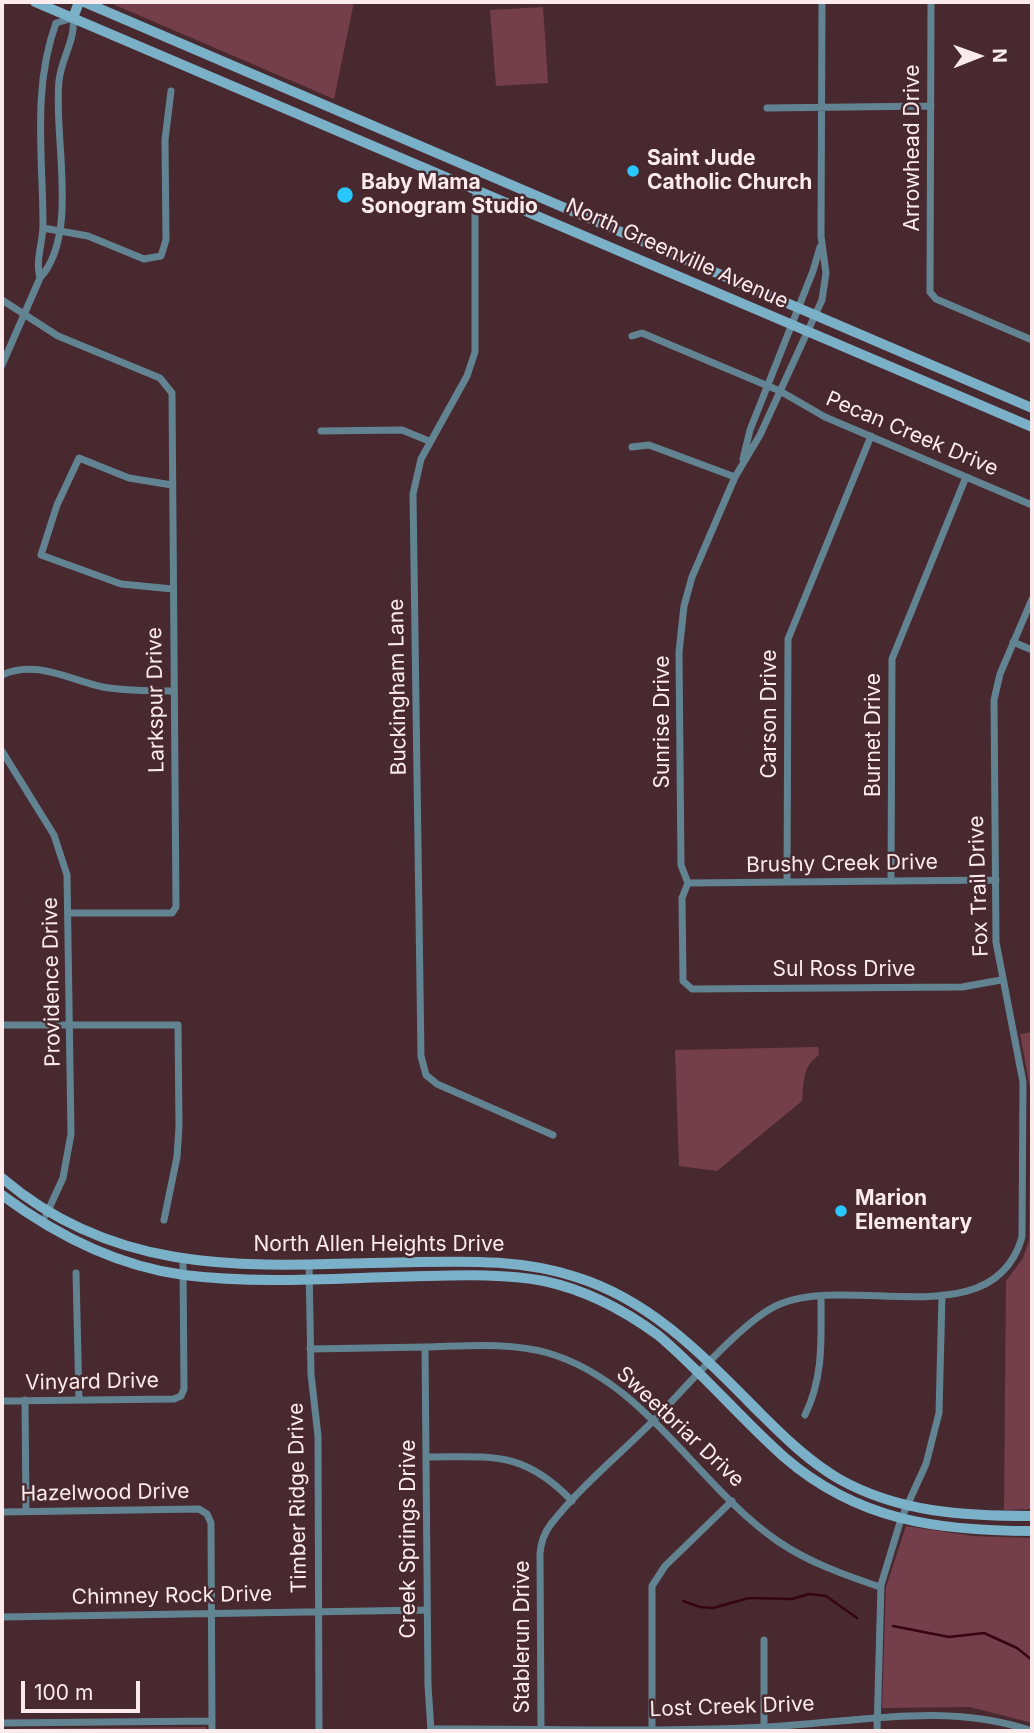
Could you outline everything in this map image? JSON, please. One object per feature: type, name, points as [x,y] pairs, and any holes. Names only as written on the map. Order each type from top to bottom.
[{"type":"main road","name":"North Greenville Avenue","points":[[35,2],[477,188],[807,333],[1032,427]]},
{"type":"main road","points":[[73,18],[79,2]]},
{"type":"main road","name":"North Greenville Avenue","points":[[85,2],[675,254],[814,317],[1032,408]]},
{"type":"main road","points":[[669,271],[675,254]]},
{"type":"main road","name":"North Allen Heights Drive","points":[[2,1178],[48,1211],[105,1239],[183,1261],[227,1265],[483,1261],[546,1268],[609,1289],[642,1307],[710,1363],[794,1446],[817,1464],[869,1493],[907,1506],[971,1516],[1032,1516]]},
{"type":"main road","name":"North Allen Heights Drive","points":[[2,1195],[40,1223],[99,1252],[183,1275],[230,1279],[481,1275],[545,1282],[594,1298],[635,1318],[700,1373],[784,1457],[808,1476],[863,1507],[901,1520],[973,1531],[1032,1531]]},
{"type":"street","name":"Sunrise Drive","points":[[687,986],[683,981],[682,898],[688,883],[681,865],[681,631],[692,577],[735,477],[760,435],[822,300],[826,272],[821,243],[822,2]]},
{"type":"street","name":"Arrowhead Drive","points":[[931,2],[931,295],[1032,340]]},
{"type":"street","points":[[2,365],[40,278],[46,271],[59,230],[59,80],[74,31],[73,18],[56,23],[43,69],[39,106],[43,228],[37,268],[40,278]]},
{"type":"street","points":[[43,228],[97,239],[144,259],[161,256],[166,240],[164,140],[171,91]]},
{"type":"street","points":[[767,108],[931,106]]},
{"type":"street","name":"Buckingham Lane","points":[[478,172],[475,352],[467,376],[417,467],[413,494],[421,1056],[426,1075],[437,1084],[552,1135]]},
{"type":"street","name":"Sunrise Drive","points":[[741,465],[750,430],[821,243]]},
{"type":"street","points":[[2,300],[24,314]]},
{"type":"street","name":"Larkspur Drive","points":[[24,314],[58,336],[160,378],[172,393],[176,906],[173,913],[70,913]]},
{"type":"street","name":"Pecan Creek Drive","points":[[632,336],[642,332],[780,391],[821,415],[1032,505]]},
{"type":"street","points":[[321,431],[402,430],[429,441]]},
{"type":"street","name":"Carson Drive","points":[[788,883],[788,639],[871,436]]},
{"type":"street","points":[[632,447],[649,445],[735,477]]},
{"type":"street","points":[[172,485],[129,478],[79,458],[57,505],[41,555],[121,584],[173,589]]},
{"type":"street","name":"Burnet Drive","points":[[891,881],[892,659],[967,477]]},
{"type":"street","name":"Fox Trail Drive","points":[[821,1296],[942,1295],[978,1290],[1000,1278],[1017,1255],[1022,1237],[1023,1089],[996,942],[994,700],[1000,674],[1032,598]]},
{"type":"street","points":[[1013,642],[1032,650]]},
{"type":"street","points":[[2,675],[15,670],[45,670],[102,687],[174,691]]},
{"type":"street","name":"Providence Drive","points":[[2,751],[62,853],[70,913],[69,1152],[63,1178],[40,1223]]},
{"type":"street","name":"Brushy Creek Drive","points":[[688,883],[996,880]]},
{"type":"street","name":"Sul Ross Drive","points":[[687,986],[692,989],[962,987],[1001,980]]},
{"type":"street","points":[[2,1025],[178,1025],[178,1147],[164,1220]]},
{"type":"street","points":[[183,1261],[183,1275]]},
{"type":"street","name":"Timber Ridge Drive","points":[[309,1264],[310,1349],[318,1436],[319,1731]]},
{"type":"street","points":[[76,1273],[79,1400]]},
{"type":"street","name":"Vinyard Drive","points":[[2,1401],[174,1399],[181,1396],[184,1389],[183,1275]]},
{"type":"street","points":[[877,1731],[880,1587],[901,1520],[926,1464],[940,1413],[942,1295]]},
{"type":"street","points":[[804,1415],[816,1392],[820,1371],[821,1296]]},
{"type":"street","name":"Stablerun Drive","points":[[541,1728],[540,1553],[545,1532],[572,1501],[710,1363],[770,1309],[801,1298],[821,1296]]},
{"type":"street","name":"Sweetbriar Drive","points":[[310,1349],[498,1346],[546,1353],[598,1375],[621,1391],[732,1501],[778,1541],[803,1556],[880,1587]]},
{"type":"street","name":"Creek Springs Drive","points":[[425,1347],[427,1610],[431,1730]]},
{"type":"street","points":[[25,1400],[26,1511]]},
{"type":"street","points":[[426,1457],[493,1457],[515,1461],[542,1473],[572,1501]]},
{"type":"street","points":[[652,1728],[652,1586],[665,1566],[732,1501]]},
{"type":"street","name":"Hazelwood Drive","points":[[2,1512],[199,1509],[207,1514],[211,1523],[211,1613]]},
{"type":"street","name":"Chimney Rock Drive","points":[[2,1617],[427,1610]]},
{"type":"street","points":[[211,1613],[212,1731]]},
{"type":"street","points":[[764,1640],[764,1727]]},
{"type":"street","name":"Lost Creek Drive","points":[[431,1730],[764,1727],[876,1717],[970,1716],[1032,1731]]},
{"type":"street","points":[[2,1723],[212,1721]]},
{"type":"shaded area","points":[[108,2],[354,2],[334,99]]},
{"type":"shaded area","points":[[543,7],[548,83],[496,86],[490,10]]},
{"type":"shaded area","points":[[1032,1032],[1032,1509],[1004,1510],[1006,1281],[1023,1258],[1029,1240],[1031,1093],[1020,1034]]},
{"type":"shaded area","points":[[818,1047],[819,1055],[809,1064],[805,1075],[802,1101],[717,1171],[679,1166],[675,1050]]},
{"type":"shaded area","points":[[906,1526],[973,1536],[1032,1538],[1032,1723],[970,1707],[882,1708],[886,1587]]},
{"type":"shaded area","points":[[206,1727],[206,1731],[2,1731],[2,1729]]},
{"type":"waterway","points":[[683,1601],[713,1608],[749,1598],[792,1599],[809,1594],[826,1596],[857,1618]]},
{"type":"waterway","points":[[893,1626],[949,1637],[984,1633],[1017,1648],[1032,1660]]},
{"type":"place","name":"Saint Jude Catholic Church","points":[[633,171]]},
{"type":"place","name":"Baby Mama Sonogram Studio","points":[[345,195]]},
{"type":"place","name":"Marion Elementary","points":[[841,1211]]}]
